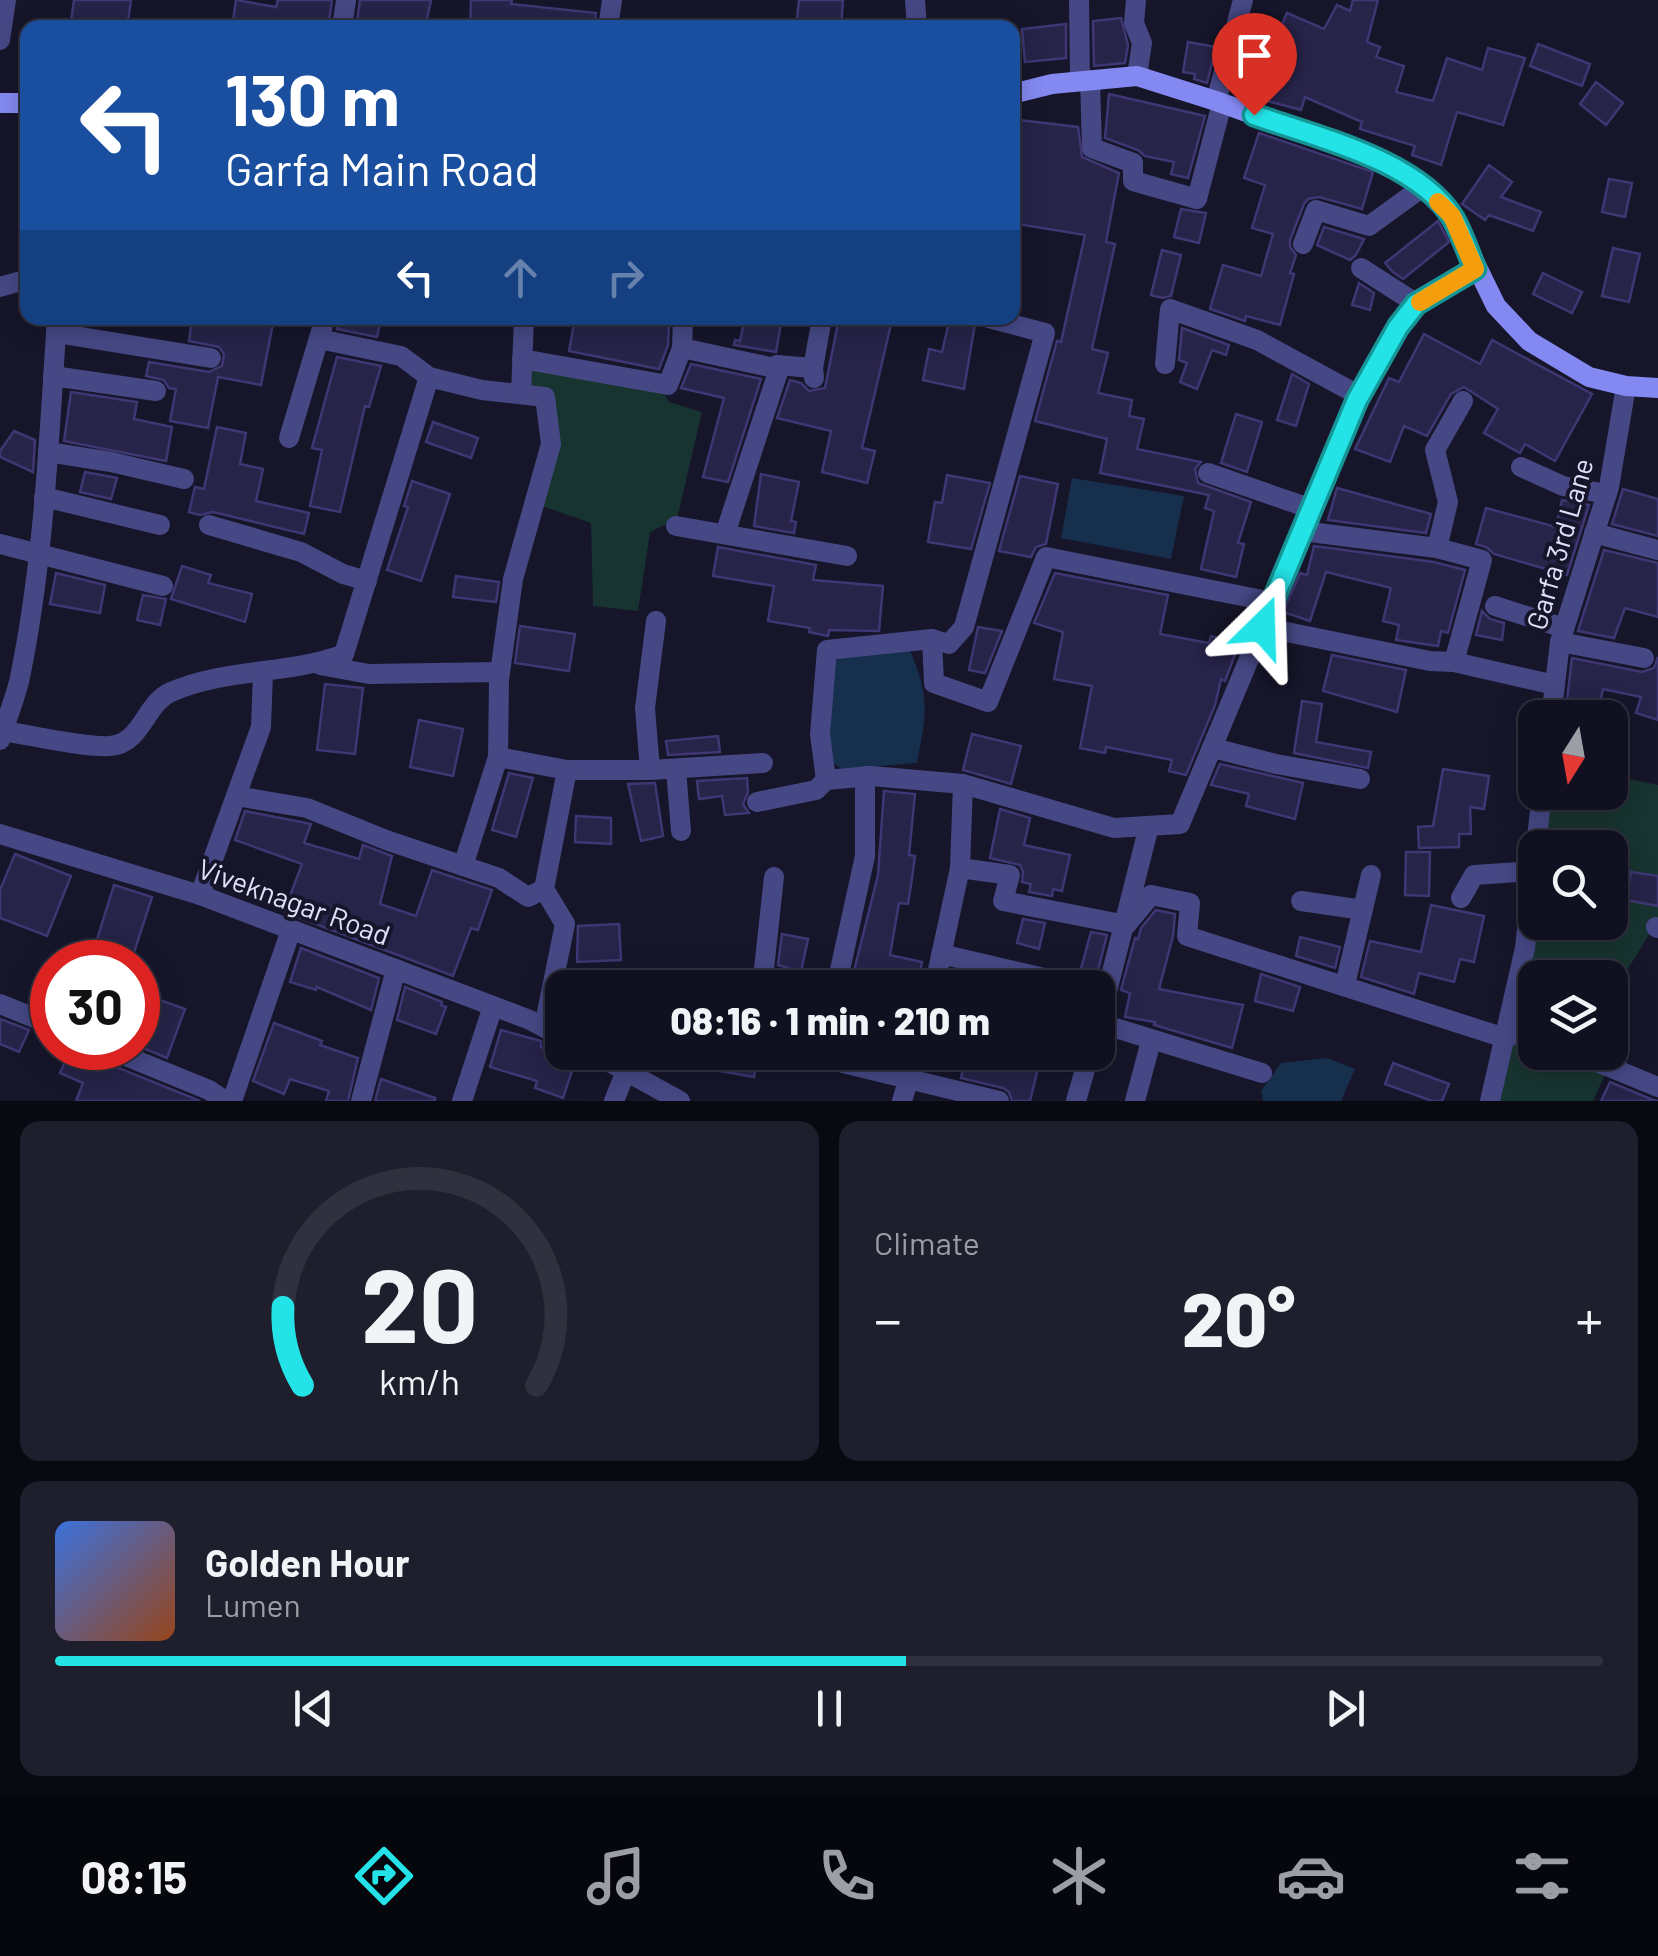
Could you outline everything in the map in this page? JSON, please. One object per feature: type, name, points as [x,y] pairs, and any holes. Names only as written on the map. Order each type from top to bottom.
[{"type":"main road","points":[[1020,92],[1052,84],[1137,76],[1382,161],[1424,186],[1452,216],[1496,306],[1529,341],[1589,377],[1626,386],[1658,388]]},
{"type":"street","points":[[0,40],[6,0]]},
{"type":"street","points":[[1079,0],[1092,148],[1133,163],[1133,181],[1197,199],[1243,0]]},
{"type":"street","points":[[1136,0],[1134,23],[1142,43],[1137,76]]},
{"type":"street","points":[[1302,244],[1316,210],[1369,226],[1424,186]]},
{"type":"street","points":[[1361,268],[1416,304]]},
{"type":"street","points":[[757,802],[816,790],[826,780],[865,776],[963,784],[1114,828],[1180,824],[1360,396],[1398,327],[1416,304],[1475,269]]},
{"type":"street","points":[[1165,364],[1170,309],[1256,340],[1360,396]]},
{"type":"street","points":[[212,358],[56,325],[37,555],[18,684],[1,736],[110,746],[128,742],[167,692],[318,664],[344,654],[428,377]]},
{"type":"street","points":[[289,438],[323,325]]},
{"type":"street","points":[[521,394],[524,325]]},
{"type":"street","points":[[522,359],[668,385],[682,348],[683,325]]},
{"type":"street","points":[[725,534],[779,370],[777,365],[814,373],[821,325]]},
{"type":"street","points":[[826,780],[820,734],[827,650],[932,640],[949,644],[964,628],[1045,333],[1015,325]]},
{"type":"street","points":[[319,339],[401,356],[428,377],[482,390],[545,397],[551,444],[513,579],[500,672],[498,757],[463,866]]},
{"type":"street","points":[[682,348],[779,370]]},
{"type":"street","points":[[53,376],[156,391]]},
{"type":"street","name":"Garfa 3rd Lane","points":[[1553,700],[1562,635],[1607,494],[1626,386]]},
{"type":"street","points":[[1436,548],[1448,502],[1435,450],[1463,401]]},
{"type":"street","points":[[48,452],[184,479]]},
{"type":"street","points":[[1520,467],[1563,486],[1607,494]]},
{"type":"street","points":[[1208,474],[1312,509]]},
{"type":"street","points":[[44,498],[160,524]]},
{"type":"street","points":[[208,524],[301,552],[343,574],[367,581]]},
{"type":"street","points":[[676,526],[847,556]]},
{"type":"street","points":[[1302,531],[1436,548],[1482,560],[1454,662]]},
{"type":"street","points":[[1594,533],[1658,550]]},
{"type":"street","points":[[0,544],[162,586]]},
{"type":"street","points":[[932,640],[934,684],[988,702],[1046,558],[1272,602]]},
{"type":"street","points":[[1494,606],[1562,635],[1644,658]]},
{"type":"street","points":[[650,770],[646,708],[656,621]]},
{"type":"street","points":[[1262,627],[1555,685]]},
{"type":"street","points":[[318,664],[369,674],[500,672]]},
{"type":"street","points":[[200,895],[261,727],[263,673]]},
{"type":"street","points":[[1212,748],[1360,779]]},
{"type":"street","points":[[498,757],[567,770],[763,763]]},
{"type":"street","points":[[676,768],[681,832]]},
{"type":"street","points":[[561,970],[565,924],[544,889],[567,770]]},
{"type":"street","points":[[840,970],[865,856],[865,776]]},
{"type":"street","points":[[938,970],[960,868],[963,784]]},
{"type":"street","points":[[236,796],[307,808],[499,878],[528,897],[544,889]]},
{"type":"street","points":[[1106,970],[1126,925],[1149,826]]},
{"type":"street","name":"Viveknagar Road","points":[[0,834],[200,895],[545,1025]]},
{"type":"street","points":[[1460,898],[1474,875],[1518,862]]},
{"type":"street","points":[[960,868],[1010,875],[1004,901],[1126,925]]},
{"type":"street","points":[[1345,985],[1370,875]]},
{"type":"street","points":[[764,970],[774,877]]},
{"type":"street","points":[[1126,925],[1151,894],[1190,903],[1186,936],[1505,1038],[1518,1033]]},
{"type":"street","points":[[1301,901],[1363,910]]},
{"type":"street","points":[[160,1070],[227,1101],[292,930]]},
{"type":"street","points":[[1490,1101],[1526,940]]},
{"type":"street","points":[[941,954],[1010,970]]},
{"type":"street","points":[[361,1101],[396,969]]},
{"type":"street","points":[[0,1004],[30,1017]]},
{"type":"street","points":[[462,1101],[493,1006]]},
{"type":"street","points":[[1115,1030],[1262,1073]]},
{"type":"street","points":[[1135,1101],[1151,1040]]},
{"type":"street","points":[[622,1070],[680,1101]]},
{"type":"street","points":[[857,1070],[906,1091],[999,1101]]},
{"type":"street","points":[[1076,1101],[1083,1070]]},
{"type":"street","points":[[1617,1070],[1658,1087]]},
{"type":"street","points":[[614,1101],[626,1072]]},
{"type":"green space","points":[[528,368],[661,389],[669,402],[702,412],[677,519],[650,532],[638,611],[593,606],[591,523],[542,506],[551,399],[526,390]]},
{"type":"green space","points":[[1628,779],[1658,785],[1658,920],[1628,969],[1628,960],[1530,960],[1533,940],[1628,940],[1628,830],[1544,830],[1546,810],[1628,810]]},
{"type":"green space","points":[[1518,1040],[1518,1070],[1607,1070],[1593,1101],[1495,1101],[1507,1047]]},
{"type":"water","points":[[1072,478],[1184,496],[1171,559],[1061,538]]},
{"type":"water","points":[[909,648],[925,705],[917,763],[842,769],[831,761],[824,725],[838,649]]},
{"type":"water","points":[[1327,1058],[1355,1069],[1341,1101],[1263,1101],[1261,1091],[1281,1063]]},
{"type":"building","points":[[74,0],[131,0],[128,20],[71,20]]},
{"type":"building","points":[[236,0],[276,7],[278,0],[332,0],[329,20],[233,20]]},
{"type":"building","points":[[360,0],[431,0],[427,20],[357,20]]},
{"type":"building","points":[[471,0],[512,0],[511,4],[596,13],[595,20],[470,20]]},
{"type":"building","points":[[799,0],[843,0],[842,20],[797,20]]},
{"type":"building","points":[[1353,0],[1378,0],[1367,42],[1380,47],[1376,57],[1404,66],[1396,92],[1433,101],[1447,58],[1482,70],[1488,48],[1525,58],[1503,125],[1457,112],[1441,165],[1412,155],[1415,146],[1360,129],[1362,122],[1305,97],[1301,110],[1264,100],[1265,96],[1234,86],[1246,42],[1270,50],[1287,13],[1324,29],[1337,5],[1350,11]]},
{"type":"building","points":[[1121,18],[1128,45],[1125,63],[1094,66],[1093,21]]},
{"type":"building","points":[[1066,24],[1066,58],[1025,62],[1022,29]]},
{"type":"building","points":[[1188,42],[1216,47],[1207,83],[1194,79],[1195,74],[1183,72]]},
{"type":"building","points":[[1538,44],[1590,64],[1582,86],[1530,66]]},
{"type":"building","points":[[1596,82],[1623,103],[1606,125],[1580,104]]},
{"type":"building","points":[[1109,94],[1205,116],[1188,178],[1171,174],[1174,162],[1145,156],[1105,138]]},
{"type":"building","points":[[1020,120],[1078,127],[1082,157],[1119,173],[1106,242],[1115,244],[1092,349],[1108,353],[1098,393],[1132,400],[1129,416],[1144,419],[1137,449],[1201,462],[1195,469],[1198,483],[1251,502],[1238,543],[1244,544],[1236,577],[1201,569],[1214,511],[1205,508],[1209,495],[1100,473],[1107,439],[1035,421],[1057,341],[1061,342],[1085,235],[1020,224]]},
{"type":"building","points":[[1259,133],[1373,172],[1362,209],[1319,197],[1304,204],[1290,240],[1296,255],[1290,273],[1294,274],[1280,325],[1246,316],[1245,321],[1210,309],[1223,265],[1261,276],[1273,234],[1252,228],[1265,185],[1244,178]]},
{"type":"building","points":[[1489,165],[1512,182],[1501,197],[1541,212],[1533,231],[1489,215],[1485,220],[1462,204]]},
{"type":"building","points":[[1609,179],[1632,183],[1625,217],[1602,212]]},
{"type":"building","points":[[1181,209],[1206,213],[1199,243],[1174,237]]},
{"type":"building","points":[[1438,221],[1449,242],[1403,279],[1393,272],[1385,263]]},
{"type":"building","points":[[1324,227],[1364,239],[1356,255],[1350,260],[1317,245]]},
{"type":"building","points":[[1613,248],[1640,254],[1629,302],[1602,296]]},
{"type":"building","points":[[1162,250],[1181,255],[1171,296],[1162,298],[1151,295]]},
{"type":"building","points":[[1543,273],[1582,292],[1572,313],[1533,294]]},
{"type":"building","points":[[1359,283],[1374,293],[1370,310],[1352,305]]},
{"type":"building","points":[[191,325],[273,325],[261,385],[218,377],[208,428],[170,421],[176,389],[169,388],[164,380],[146,376],[149,362],[209,372],[222,366],[224,354],[219,347],[189,341]]},
{"type":"building","points":[[338,325],[380,325],[377,337],[337,329]]},
{"type":"building","points":[[574,325],[669,325],[668,345],[659,369],[569,351]]},
{"type":"building","points":[[743,325],[781,325],[776,352],[734,345],[735,340],[740,341]]},
{"type":"building","points":[[838,325],[891,325],[862,448],[875,451],[867,483],[822,472],[831,431],[777,418],[790,380],[809,391],[825,388]]},
{"type":"building","points":[[948,325],[975,325],[964,389],[923,380],[929,349],[942,352]]},
{"type":"building","points":[[1182,328],[1229,345],[1226,355],[1212,350],[1197,389],[1180,382],[1187,363],[1179,360]]},
{"type":"building","points":[[1424,334],[1480,364],[1492,340],[1592,394],[1555,461],[1525,444],[1520,453],[1484,433],[1498,409],[1464,387],[1451,394],[1427,436],[1404,426],[1390,462],[1355,449],[1389,378],[1399,382]]},
{"type":"building","points":[[337,357],[381,366],[369,407],[365,406],[340,512],[310,506],[322,450],[312,448]]},
{"type":"building","points":[[691,364],[761,379],[728,482],[703,477],[724,398],[681,388]]},
{"type":"building","points":[[1292,374],[1309,384],[1296,426],[1277,420]]},
{"type":"building","points":[[71,392],[137,402],[134,419],[172,427],[166,461],[64,441]]},
{"type":"building","points":[[1236,414],[1262,422],[1247,472],[1221,463]]},
{"type":"building","points":[[433,422],[478,438],[471,458],[426,442]]},
{"type":"building","points":[[217,427],[246,433],[240,464],[263,469],[256,501],[309,513],[304,534],[213,512],[189,512],[195,487],[204,489]]},
{"type":"building","points":[[14,431],[35,440],[33,472],[0,457]]},
{"type":"building","points":[[85,472],[117,478],[111,499],[80,492]]},
{"type":"building","points":[[761,474],[799,482],[791,521],[796,522],[794,533],[754,526]]},
{"type":"building","points":[[947,475],[990,483],[971,549],[928,542],[935,502],[942,503]]},
{"type":"building","points":[[1020,476],[1058,484],[1046,544],[1036,547],[1031,557],[999,551]]},
{"type":"building","points":[[412,481],[450,494],[421,581],[387,570],[408,507],[404,506]]},
{"type":"building","points":[[1337,488],[1431,514],[1426,533],[1328,520]]},
{"type":"building","points":[[1623,489],[1658,499],[1658,536],[1612,524]]},
{"type":"building","points":[[1562,500],[1589,505],[1567,575],[1494,554],[1476,544],[1486,508],[1556,527]]},
{"type":"building","points":[[1314,546],[1434,562],[1465,570],[1448,633],[1441,631],[1438,646],[1396,640],[1399,625],[1383,621],[1391,588],[1326,572],[1310,621],[1283,612],[1300,573],[1307,575]]},
{"type":"building","points":[[718,547],[816,565],[813,580],[883,586],[879,631],[829,630],[828,636],[809,632],[810,628],[768,621],[774,586],[713,576]]},
{"type":"building","points":[[1604,550],[1658,563],[1658,617],[1625,608],[1614,638],[1578,631]]},
{"type":"building","points":[[182,566],[211,575],[208,583],[252,594],[245,622],[171,599]]},
{"type":"building","points":[[56,573],[105,585],[100,613],[50,604]]},
{"type":"building","points":[[1055,573],[1168,595],[1160,634],[1209,643],[1211,636],[1239,644],[1225,681],[1221,679],[1215,705],[1186,775],[1169,771],[1172,760],[1106,747],[1105,753],[1080,748],[1092,686],[1054,679],[1063,632],[1034,623]]},
{"type":"building","points":[[456,576],[499,582],[496,602],[453,597]]},
{"type":"building","points":[[143,595],[166,599],[160,625],[137,620]]},
{"type":"building","points":[[1482,611],[1490,619],[1504,623],[1502,640],[1476,635]]},
{"type":"building","points":[[520,626],[575,634],[569,671],[515,663]]},
{"type":"building","points":[[978,627],[1002,631],[985,673],[969,670]]},
{"type":"building","points":[[1332,655],[1406,670],[1397,712],[1323,691]]},
{"type":"building","points":[[1658,657],[1658,720],[1636,713],[1641,697],[1603,689],[1601,700],[1567,700],[1572,658],[1642,672],[1654,668]]},
{"type":"building","points":[[325,684],[363,688],[355,754],[317,750]]},
{"type":"building","points":[[1302,701],[1322,704],[1316,742],[1371,752],[1368,768],[1294,753]]},
{"type":"building","points":[[419,720],[463,729],[453,776],[410,767]]},
{"type":"building","points":[[972,734],[1021,746],[1011,784],[963,770]]},
{"type":"building","points":[[718,736],[720,752],[668,755],[666,741]]},
{"type":"building","points":[[1220,764],[1303,783],[1295,819],[1246,806],[1249,794],[1211,785]]},
{"type":"building","points":[[1443,769],[1489,776],[1484,809],[1470,807],[1471,834],[1459,834],[1459,847],[1419,848],[1418,827],[1433,826]]},
{"type":"building","points":[[509,773],[533,778],[516,837],[492,830]]},
{"type":"building","points":[[747,778],[748,792],[743,804],[749,813],[725,815],[722,796],[699,799],[697,781]]},
{"type":"building","points":[[655,783],[663,836],[641,841],[628,784]]},
{"type":"building","points":[[884,791],[915,794],[909,855],[915,856],[911,885],[908,904],[899,903],[890,955],[922,962],[920,970],[854,970],[878,875]]},
{"type":"building","points":[[1000,809],[1030,818],[1024,845],[1070,855],[1062,891],[1053,889],[1052,896],[1029,892],[1031,884],[1022,882],[1020,865],[990,858]]},
{"type":"building","points":[[245,811],[311,824],[304,843],[359,859],[363,845],[392,856],[380,904],[416,916],[432,870],[492,890],[478,930],[471,928],[453,976],[284,912],[302,864],[235,840]]},
{"type":"building","points":[[576,816],[611,818],[611,844],[575,842]]},
{"type":"building","points":[[1406,852],[1430,852],[1429,896],[1405,895]]},
{"type":"building","points":[[15,854],[71,876],[47,936],[0,918],[0,890]]},
{"type":"building","points":[[1631,872],[1658,876],[1658,906],[1628,900]]},
{"type":"building","points":[[114,885],[152,897],[138,940],[97,940]]},
{"type":"building","points":[[1431,905],[1484,916],[1474,962],[1460,959],[1454,982],[1419,973],[1414,994],[1361,977],[1370,941],[1421,952]]},
{"type":"building","points":[[1156,910],[1175,914],[1159,989],[1243,1005],[1232,1048],[1154,1025],[1155,1022],[1125,1017],[1130,993],[1121,990],[1135,938]]},
{"type":"building","points":[[1023,919],[1045,923],[1039,949],[1017,943]]},
{"type":"building","points":[[619,924],[621,960],[577,962],[578,926]]},
{"type":"building","points":[[1091,932],[1107,935],[1098,970],[1081,970]]},
{"type":"building","points":[[782,934],[808,939],[801,970],[778,965]]},
{"type":"building","points":[[1300,937],[1340,947],[1335,968],[1296,956]]},
{"type":"building","points":[[301,948],[379,978],[371,1010],[317,987],[316,990],[290,982]]},
{"type":"building","points":[[1261,974],[1300,987],[1293,1011],[1255,1001]]},
{"type":"building","points":[[405,987],[446,1007],[436,1034],[397,1020]]},
{"type":"building","points":[[160,1000],[185,1009],[167,1058],[160,1055]]},
{"type":"building","points":[[0,1019],[29,1030],[19,1052],[0,1044]]},
{"type":"building","points":[[274,1023],[358,1058],[348,1101],[326,1101],[329,1091],[290,1079],[284,1094],[253,1081]]},
{"type":"building","points":[[501,1030],[541,1041],[545,1070],[572,1070],[563,1098],[535,1088],[537,1081],[490,1067]]},
{"type":"building","points":[[1393,1063],[1449,1084],[1442,1101],[1385,1084]]},
{"type":"building","points":[[123,1070],[200,1101],[76,1101],[83,1083],[60,1073]]},
{"type":"building","points":[[714,1070],[755,1070],[754,1077]]},
{"type":"building","points":[[963,1070],[1038,1070],[1030,1101],[1012,1101],[1003,1088],[961,1078]]},
{"type":"building","points":[[381,1079],[435,1098],[435,1101],[375,1101]]},
{"type":"building","points":[[1610,1082],[1653,1100],[1658,1101],[1601,1101]]},
{"type":"slow traffic","points":[[1420,302],[1475,269],[1452,216],[1438,202]]},
{"type":"route","points":[[1254,115],[1382,161],[1424,186],[1452,216],[1475,269],[1416,304],[1398,327],[1357,400],[1262,627]]}]
